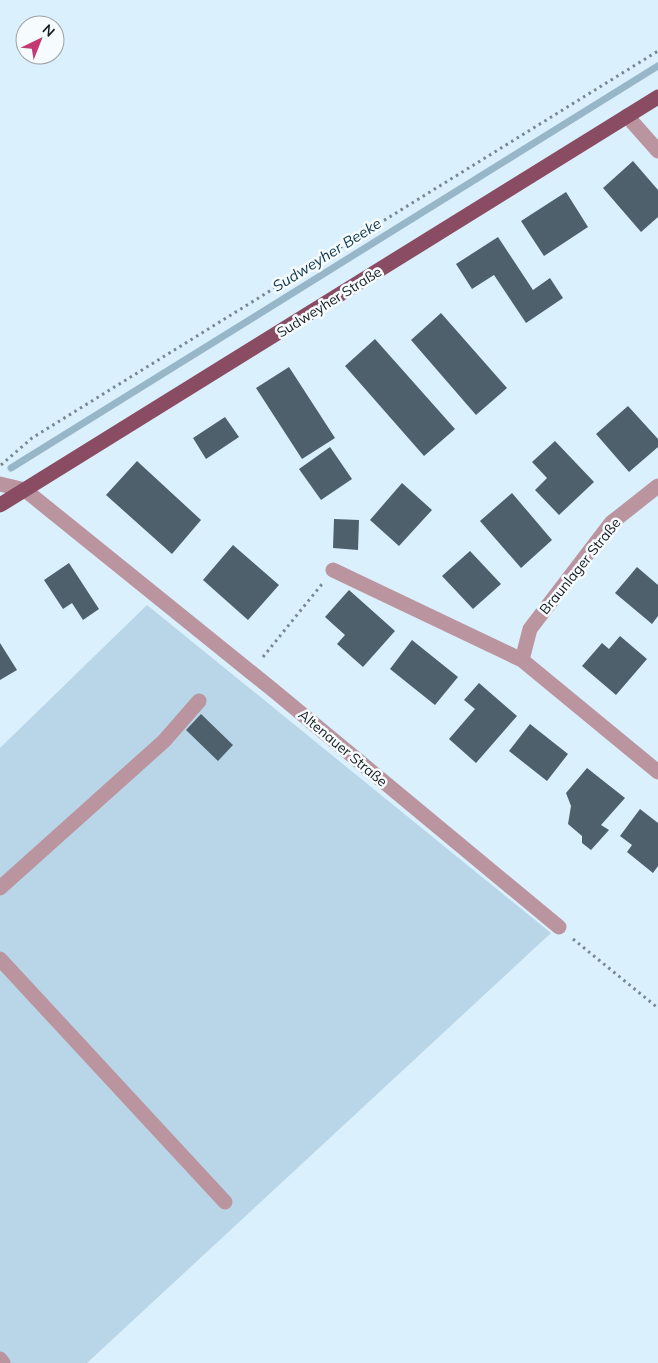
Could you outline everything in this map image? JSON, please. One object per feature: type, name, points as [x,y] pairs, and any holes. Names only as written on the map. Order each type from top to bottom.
[{"type":"main road","name":"Sudweyher Straße","points":[[0,505],[658,97]]},
{"type":"street","points":[[627,116],[658,151]]},
{"type":"street","points":[[0,484],[25,490]]},
{"type":"street","name":"Braunlager Straße","points":[[522,660],[530,629],[611,523],[658,486]]},
{"type":"street","name":"Altenauer Straße","points":[[25,490],[251,672],[559,927]]},
{"type":"street","points":[[333,570],[522,660],[658,772]]},
{"type":"street","points":[[0,888],[164,741],[199,701]]},
{"type":"street","points":[[0,960],[225,1202]]},
{"type":"street","points":[[0,1359],[3,1363]]},
{"type":"path","points":[[0,465],[32,438],[658,51]]},
{"type":"path","points":[[251,672],[333,570]]},
{"type":"path","points":[[559,927],[658,1008]]},
{"type":"shaded area","points":[[147,605],[551,933],[87,1363],[0,1363],[0,748]]},
{"type":"building","points":[[633,161],[658,190],[658,217],[641,232],[603,188]]},
{"type":"building","points":[[566,192],[588,227],[544,256],[521,221]]},
{"type":"building","points":[[498,237],[533,290],[550,278],[563,298],[526,323],[494,275],[472,289],[456,264]]},
{"type":"building","points":[[441,313],[507,388],[476,415],[411,340]]},
{"type":"building","points":[[375,339],[455,429],[424,456],[345,366]]},
{"type":"building","points":[[289,367],[335,438],[302,459],[256,388]]},
{"type":"building","points":[[628,406],[658,439],[658,447],[629,472],[596,434]]},
{"type":"building","points":[[225,417],[239,437],[206,459],[193,438]]},
{"type":"building","points":[[555,441],[594,482],[559,515],[535,490],[547,478],[532,462]]},
{"type":"building","points":[[330,447],[352,479],[321,500],[299,469]]},
{"type":"building","points":[[137,461],[201,520],[172,554],[106,495]]},
{"type":"building","points":[[402,483],[432,510],[399,546],[370,520]]},
{"type":"building","points":[[512,493],[552,540],[521,568],[480,521]]},
{"type":"building","points":[[334,519],[359,520],[358,550],[333,548]]},
{"type":"building","points":[[233,545],[279,585],[248,620],[203,580]]},
{"type":"building","points":[[470,551],[501,584],[473,609],[442,576]]},
{"type":"building","points":[[69,563],[99,609],[83,620],[72,603],[63,609],[44,580]]},
{"type":"building","points":[[637,567],[658,585],[658,616],[652,624],[615,593]]},
{"type":"building","points":[[349,590],[395,631],[363,667],[337,644],[345,635],[325,617]]},
{"type":"building","points":[[620,636],[647,659],[616,695],[582,666],[602,643],[609,649]]},
{"type":"building","points":[[412,640],[458,677],[435,705],[390,669]]},
{"type":"building","points":[[0,643],[17,670],[0,680]]},
{"type":"building","points":[[479,683],[517,716],[476,763],[449,739],[475,709],[464,700]]},
{"type":"building","points":[[201,714],[233,745],[218,761],[186,730]]},
{"type":"building","points":[[530,724],[568,754],[547,781],[509,751]]},
{"type":"building","points":[[587,768],[625,798],[601,825],[609,830],[591,850],[582,843],[582,836],[568,824],[571,806],[566,793]]},
{"type":"building","points":[[640,809],[658,823],[658,866],[653,873],[627,852],[632,845],[620,836]]},
{"type":"waterway","name":"Sudweyher Beeke","points":[[11,468],[658,66]]}]
